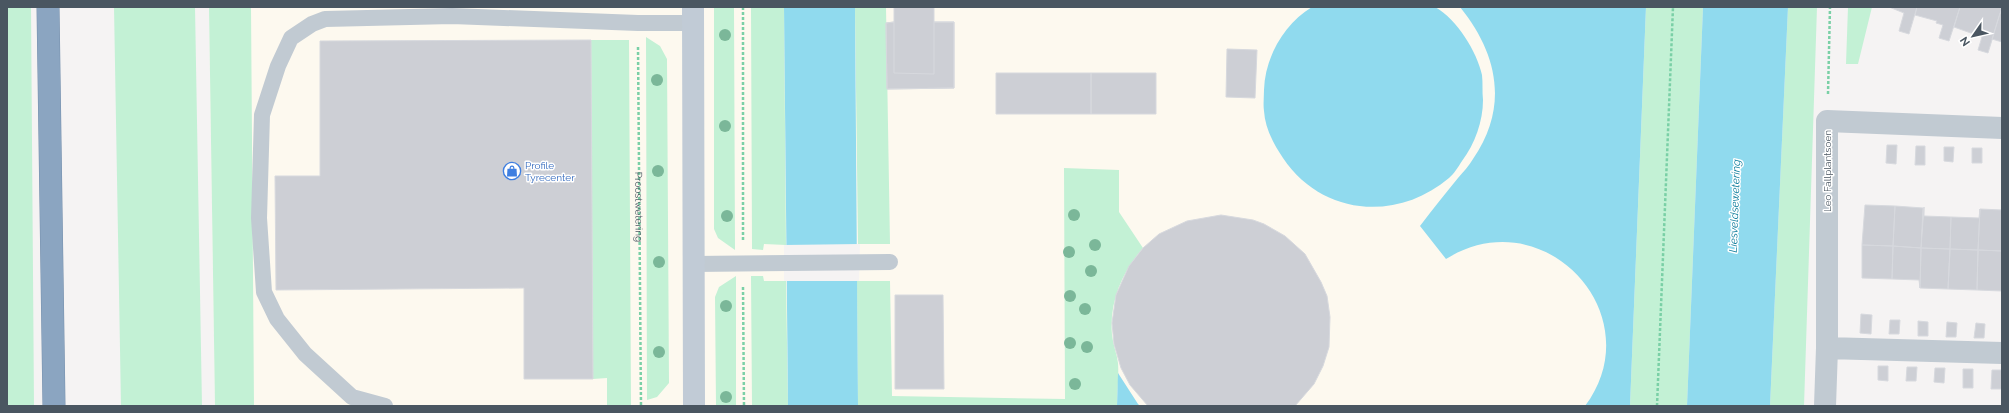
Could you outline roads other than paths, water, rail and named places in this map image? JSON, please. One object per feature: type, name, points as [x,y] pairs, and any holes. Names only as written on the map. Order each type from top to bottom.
[{"type":"highway","points":[[48,7],[54,406]]},
{"type":"street","points":[[693,15],[694,406]]},
{"type":"street","name":"Leo Fallplantsoen","points":[[1825,406],[1827,348],[1827,121],[2002,128]]},
{"type":"street","points":[[1827,348],[2002,353]]},
{"type":"lane","points":[[385,406],[352,397],[305,354],[277,319],[264,292],[259,218],[262,115],[278,66],[291,38],[325,18],[452,16],[638,23],[693,15]]},
{"type":"lane","points":[[694,264],[890,262]]},
{"type":"water","points":[[784,7],[855,7],[858,406],[788,406]]},
{"type":"water","points":[[1312,7],[1435,7],[1451,19],[1465,37],[1476,56],[1482,75],[1483,108],[1480,124],[1471,147],[1449,178],[1429,192],[1407,202],[1384,206],[1361,206],[1339,201],[1318,192],[1299,177],[1283,158],[1273,142],[1266,124],[1264,106],[1265,78],[1272,54],[1278,42],[1293,22]]},
{"type":"water","points":[[1460,7],[1646,7],[1630,406],[1585,406],[1603,371],[1606,336],[1597,303],[1578,276],[1551,255],[1519,243],[1483,244],[1446,259],[1420,226],[1468,167],[1484,139],[1492,120],[1495,100],[1494,81],[1490,62],[1483,43],[1473,25]]},
{"type":"water","name":"Liesveldsewetering","points":[[1703,7],[1788,7],[1770,406],[1687,406]]},
{"type":"water","points":[[1118,373],[1138,404],[1140,406],[1117,406]]},
{"type":"place","name":"Profile Tyrecenter","points":[[512,171]]}]
